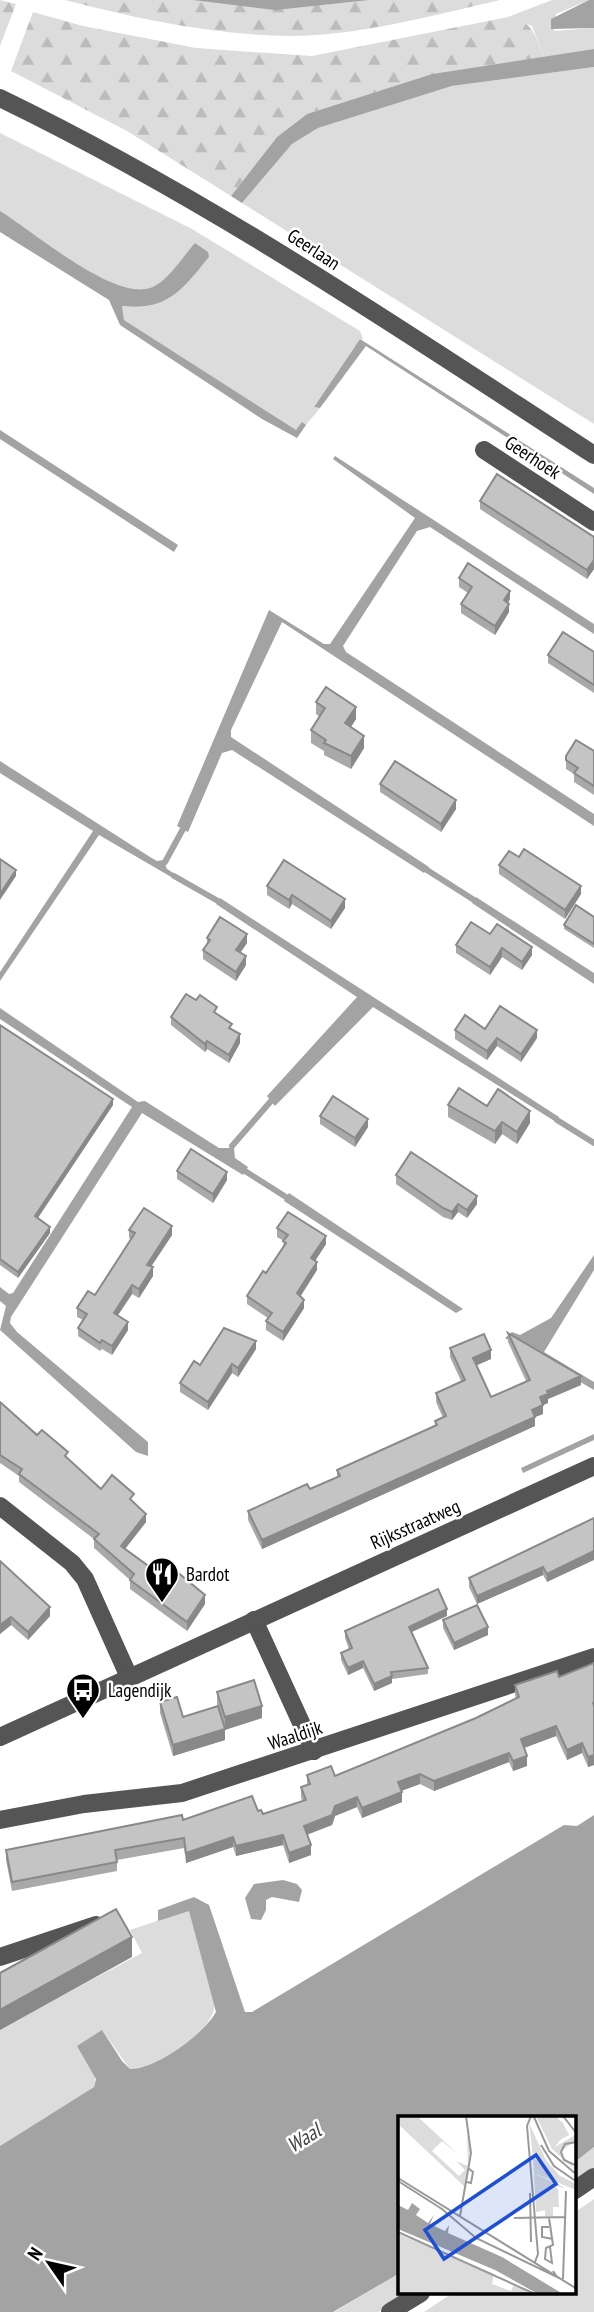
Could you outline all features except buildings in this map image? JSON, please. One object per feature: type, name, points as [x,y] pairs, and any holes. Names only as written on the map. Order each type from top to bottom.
[{"type":"street","name":"Geerlaan","points":[[0,98],[165,182],[253,234],[594,455]]},
{"type":"street","name":"Geerhoek","points":[[484,450],[594,522]]},
{"type":"street","name":"Rijksstraatweg","points":[[0,1737],[594,1466]]},
{"type":"street","points":[[0,1506],[72,1563],[85,1578],[129,1677]]},
{"type":"street","points":[[254,1620],[314,1751]]},
{"type":"street","name":"Waaldijk","points":[[0,1820],[84,1804],[182,1793],[594,1657]]},
{"type":"street","points":[[0,1957],[97,1924]]},
{"type":"street","points":[[576,2189],[594,2177]]},
{"type":"street","points":[[390,2312],[419,2294]]},
{"type":"green space","points":[[0,0],[16,4],[0,46]]},
{"type":"green space","points":[[65,0],[500,0],[369,29],[290,36],[233,33],[176,25]]},
{"type":"green space","points":[[552,0],[589,0],[556,14],[554,31],[594,28],[594,49],[544,57],[532,26],[508,17]]},
{"type":"green space","points":[[33,12],[83,26],[196,48],[312,56],[508,17],[523,22],[532,30],[544,57],[432,74],[307,114],[277,137],[231,196],[127,131],[11,71]]},
{"type":"green space","points":[[594,67],[594,424],[242,203],[292,144],[318,128],[452,86]]},
{"type":"green space","points":[[0,133],[192,229],[360,331],[363,339],[360,339],[314,407],[320,408],[306,425],[302,423],[296,431],[124,320],[122,306],[151,305],[173,296],[182,288],[209,257],[195,243],[163,281],[150,289],[134,290],[115,284],[73,262],[0,211]]},
{"type":"green space","points":[[189,1910],[214,2003],[213,2014],[206,2025],[196,2036],[168,2055],[130,2069],[102,2030],[94,2087],[0,2146],[0,2029],[142,1953],[130,1930]]},
{"type":"green space","points":[[594,2147],[594,2173],[576,2185],[576,2161]]},
{"type":"green space","points":[[594,2199],[594,2312],[424,2312],[451,2294],[576,2294],[576,2211]]},
{"type":"green space","points":[[398,2274],[398,2294],[409,2294],[378,2312],[334,2312]]},
{"type":"water","points":[[193,0],[369,0],[275,10]]},
{"type":"water","points":[[594,0],[594,28],[551,29],[551,19]]},
{"type":"water","points":[[594,49],[594,67],[452,86],[318,128],[292,144],[242,203],[231,196],[277,137],[307,114],[432,74]]},
{"type":"water","points":[[0,211],[73,262],[115,284],[134,289],[150,288],[163,281],[195,243],[208,252],[209,257],[173,296],[151,305],[122,306],[124,320],[296,430],[302,422],[306,425],[297,438],[262,419],[120,325],[109,300],[0,232]]},
{"type":"water","points":[[360,339],[594,488],[594,494],[366,346],[320,408],[314,407]]},
{"type":"water","points":[[0,430],[178,545],[174,552],[0,439]]},
{"type":"water","points":[[335,456],[594,624],[594,634],[430,527],[417,531],[343,646],[346,652],[594,814],[594,826],[282,622],[231,730],[231,737],[429,867],[424,873],[232,750],[222,753],[188,832],[177,826],[269,610],[324,644],[330,644],[415,518],[333,459]]},
{"type":"water","points":[[0,761],[150,857],[157,861],[163,860],[167,869],[175,874],[173,878],[99,835],[0,981],[0,972],[93,831],[0,773]]},
{"type":"water","points":[[476,897],[594,973],[594,984],[472,903]]},
{"type":"water","points":[[220,898],[559,1117],[556,1122],[373,1007],[275,1106],[267,1096],[357,997],[216,904]]},
{"type":"water","points":[[0,1008],[138,1102],[145,1101],[219,1148],[234,1148],[235,1158],[248,1167],[243,1175],[142,1113],[11,1317],[10,1323],[17,1332],[148,1442],[148,1456],[136,1452],[0,1330],[6,1306],[0,1301],[0,1287],[9,1294],[13,1293],[132,1107],[0,1019]]},
{"type":"water","points":[[289,1193],[463,1309],[456,1313],[284,1201]]},
{"type":"water","points":[[594,1255],[594,1270],[544,1352],[594,1382],[594,1390],[505,1338],[512,1332],[520,1335],[551,1318]]},
{"type":"water","points":[[594,1434],[594,1440],[523,1473],[521,1468]]},
{"type":"water","name":"Waal","points":[[594,1815],[594,2147],[576,2161],[576,2116],[398,2116],[398,2274],[333,2312],[0,2312],[0,2146],[94,2087],[96,2079],[77,2046],[102,2030],[130,2069],[153,2063],[178,2049],[201,2031],[216,2012],[189,1911],[158,1921],[158,1910],[194,1897],[209,1905],[245,2012],[252,2012],[564,1825],[577,1826]]},
{"type":"water","points":[[283,1880],[297,1884],[302,1890],[299,1902],[272,1897],[266,1900],[266,1910],[261,1920],[251,1919],[245,1898],[254,1884]]},
{"type":"waterway","points":[[165,862],[183,829]]},
{"type":"waterway","points":[[427,870],[474,900]]},
{"type":"waterway","points":[[174,876],[218,901]]},
{"type":"waterway","points":[[232,1146],[271,1101]]},
{"type":"waterway","points":[[557,1120],[594,1143]]},
{"type":"waterway","points":[[245,1171],[286,1197]]},
{"type":"place","name":"Bardot","points":[[162,1604]]},
{"type":"place","name":"Lagendijk","points":[[83,1720]]}]
